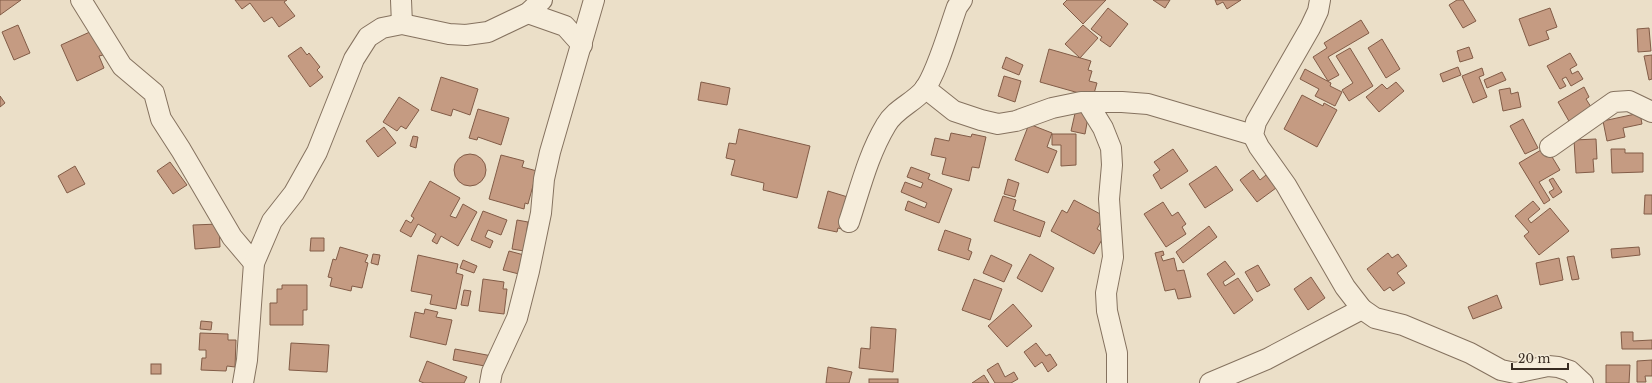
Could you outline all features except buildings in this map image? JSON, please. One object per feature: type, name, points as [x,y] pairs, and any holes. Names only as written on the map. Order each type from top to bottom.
[{"type":"street","points":[[80,0],[109,48],[122,66],[154,94],[161,119],[232,237],[254,263]]},
{"type":"street","points":[[401,0],[402,24]]},
{"type":"street","points":[[490,383],[492,372],[517,318],[529,271],[541,213],[544,179],[550,152],[594,0]]},
{"type":"street","points":[[1320,0],[1318,11],[1310,28],[1256,122],[1254,135],[1259,147],[1305,215],[1345,287],[1362,308],[1375,318],[1403,325],[1470,352],[1501,370],[1515,373],[1548,366],[1558,367],[1570,371],[1583,383]]},
{"type":"street","points":[[849,222],[871,153],[886,124],[895,113],[919,95],[930,79],[954,2]]},
{"type":"street","points":[[243,383],[247,360],[254,263],[272,221],[294,193],[317,152],[354,59],[368,36],[382,28],[402,24],[449,34],[466,35],[488,32],[535,6],[565,26],[582,45]]},
{"type":"street","points":[[925,88],[954,111],[998,124],[1016,121],[1052,108],[1087,102],[1148,104],[1254,135]]},
{"type":"street","points":[[1550,147],[1614,102],[1629,101],[1652,112]]},
{"type":"street","points":[[1087,102],[1103,128],[1111,148],[1109,199],[1113,257],[1106,293],[1108,311],[1117,353],[1117,383]]},
{"type":"street","points":[[1210,383],[1267,359],[1362,308]]}]
